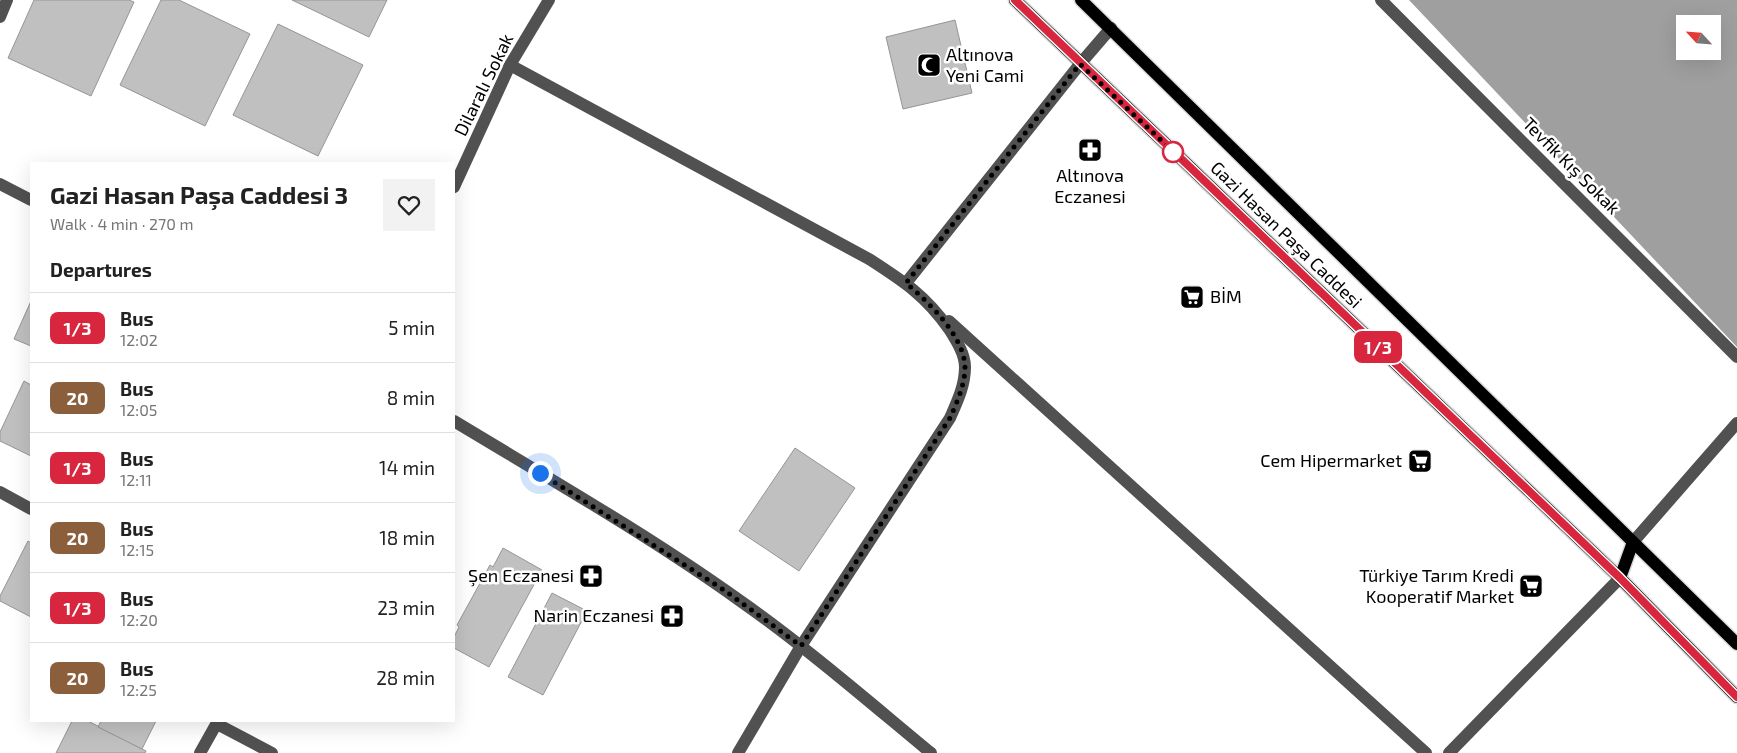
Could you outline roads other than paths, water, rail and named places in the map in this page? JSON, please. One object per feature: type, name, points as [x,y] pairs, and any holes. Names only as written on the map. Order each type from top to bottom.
[{"type":"main road","name":"Gazi Hasan Paşa Caddesi","points":[[1015,0],[1620,578],[1737,697]]},
{"type":"main road","name":"Gazi Hasan Paşa Caddesi","points":[[1081,0],[1737,644]]},
{"type":"main road","points":[[1620,578],[1633,542]]},
{"type":"street","points":[[0,17],[7,0]]},
{"type":"street","name":"Dilaralı Sokak","points":[[455,185],[510,65],[549,0]]},
{"type":"street","name":"Tevfik Kış Sokak","points":[[1381,0],[1737,357]]},
{"type":"street","points":[[906,283],[1080,64],[1111,28]]},
{"type":"street","points":[[510,65],[869,259],[906,283],[1426,753]]},
{"type":"street","points":[[0,184],[30,199]]},
{"type":"street","points":[[738,753],[801,646],[950,418],[962,391],[965,366],[958,342],[932,305]]},
{"type":"street","points":[[455,422],[636,532],[738,599],[801,646],[931,753]]},
{"type":"street","points":[[1633,542],[1737,423]]},
{"type":"street","points":[[0,492],[30,508]]},
{"type":"street","points":[[1449,753],[1620,578]]},
{"type":"street","points":[[200,753],[217,722],[272,753]]},
{"type":"place","name":"Altınova Yeni Cami","points":[[929,65]]},
{"type":"place","name":"Altınova Eczanesi","points":[[1090,150]]},
{"type":"place","name":"BİM","points":[[1192,297]]},
{"type":"place","name":"Cem Hipermarket","points":[[1420,461]]},
{"type":"place","name":"Şen Eczanesi","points":[[591,576]]},
{"type":"place","name":"Türkiye Tarım Kredi Kooperatif Market","points":[[1531,586]]},
{"type":"place","name":"Narin Eczanesi","points":[[672,616]]}]
